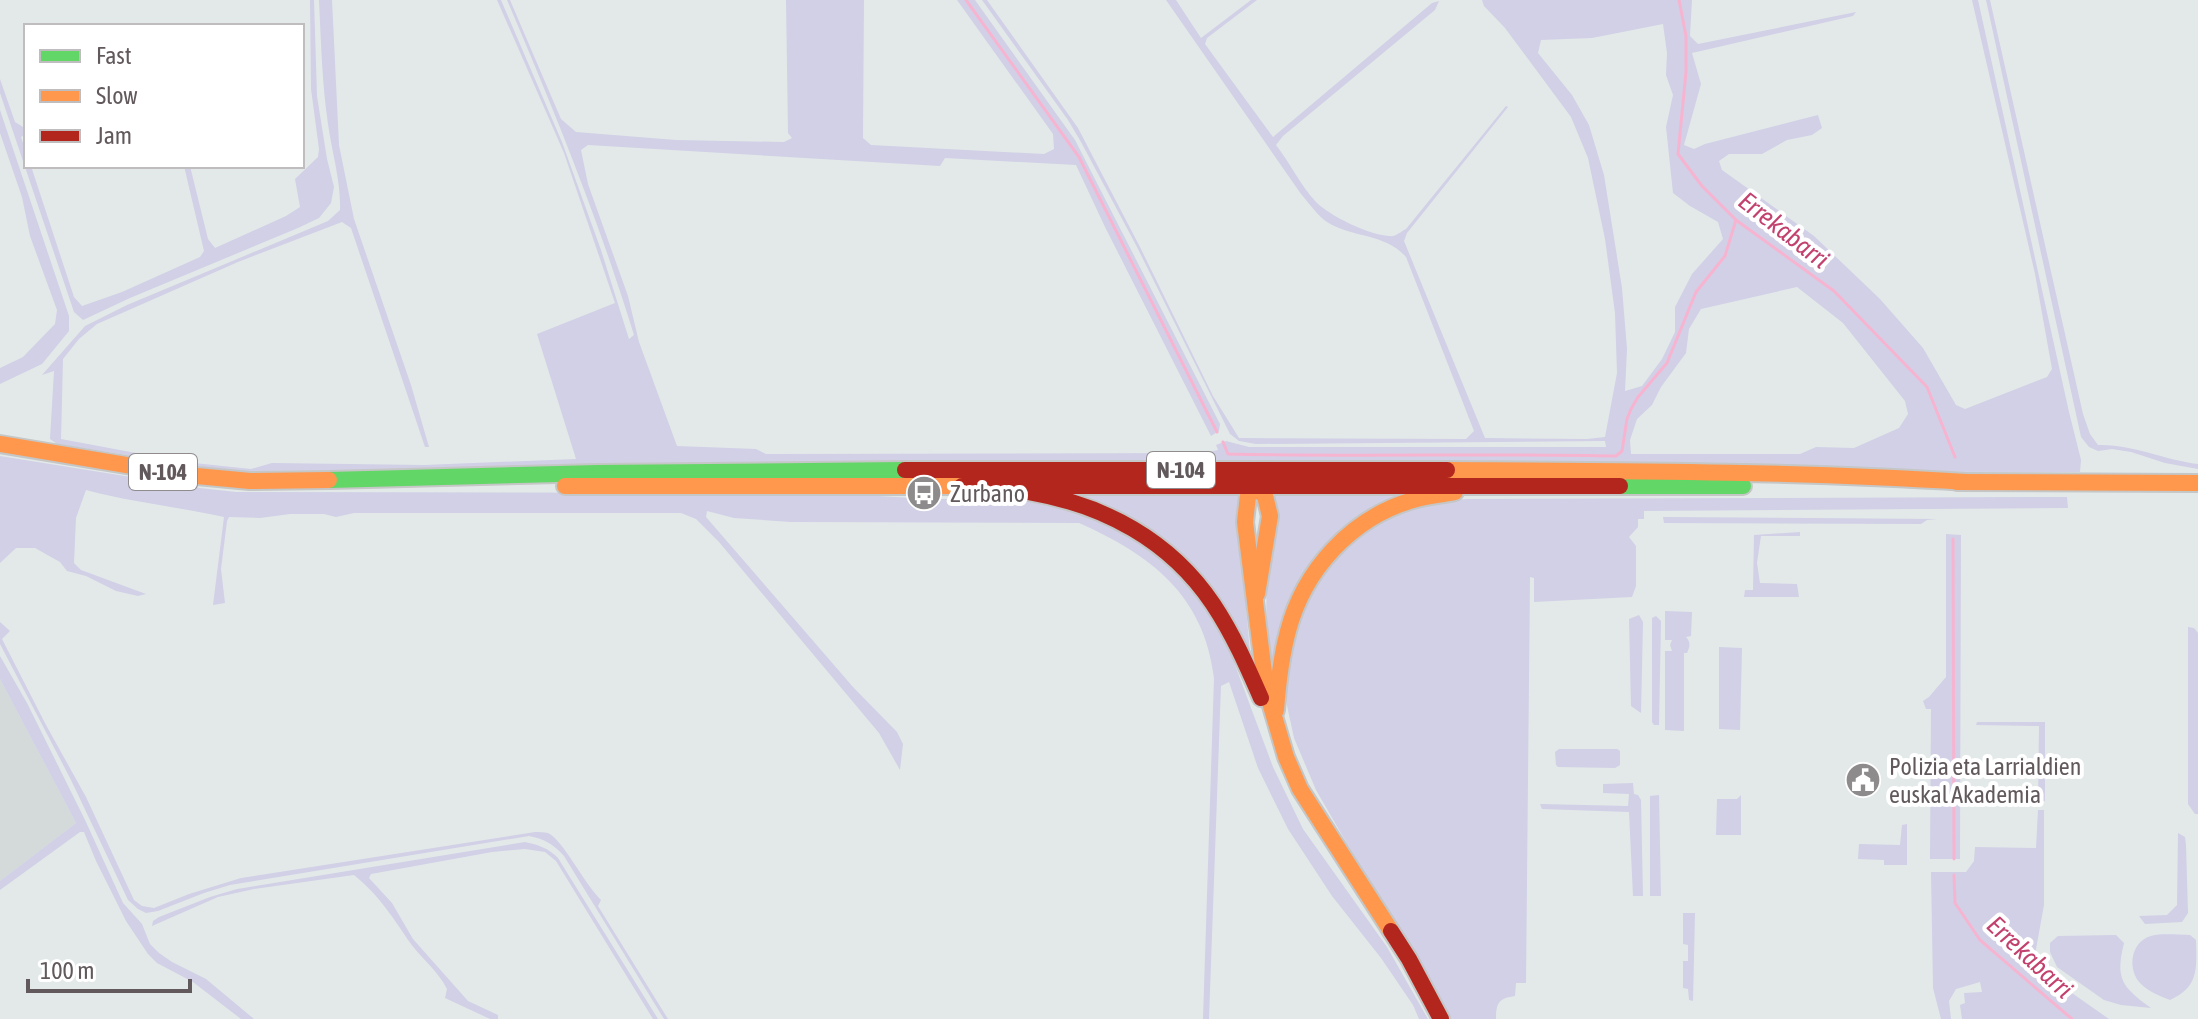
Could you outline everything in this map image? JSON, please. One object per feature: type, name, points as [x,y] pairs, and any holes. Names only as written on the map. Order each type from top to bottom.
[{"type":"main road","name":"N-104","points":[[0,444],[221,480],[395,480],[774,470],[1302,470],[1626,471],[1966,482]]},
{"type":"main road","points":[[1276,727],[1264,678],[1244,511],[1254,486],[1269,478],[1302,470]]},
{"type":"main road","points":[[1158,471],[1224,475],[1243,479],[1264,492],[1270,516],[1256,600]]},
{"type":"main road","name":"N-104","points":[[395,480],[488,485],[631,486],[1891,486],[1966,482],[2198,483]]},
{"type":"main road","points":[[960,484],[1073,499],[1106,512],[1139,532],[1188,573],[1207,595],[1235,645],[1276,727],[1300,789],[1409,959],[1441,1019]]},
{"type":"main road","points":[[1276,727],[1280,659],[1293,609],[1319,564],[1338,543],[1386,510],[1413,500],[1516,486]]},
{"type":"shaded area","points":[[310,0],[314,0],[317,96],[334,187],[331,203],[319,218],[83,320],[74,312],[25,168],[32,168],[74,297],[82,306],[122,292],[200,257],[204,251],[184,168],[190,168],[208,239],[215,248],[300,207],[295,179],[318,157],[319,149],[311,89]]},
{"type":"shaded area","points":[[319,0],[332,0],[339,145],[354,219],[429,447],[425,447],[351,228],[342,222],[238,262],[97,324],[79,339],[63,359],[61,439],[184,462],[251,469],[272,463],[424,465],[576,459],[537,334],[615,303],[564,153],[497,0],[501,0],[562,142],[629,339],[634,335],[591,208],[507,0],[510,0],[561,119],[576,132],[676,140],[784,142],[792,138],[788,133],[786,0],[864,0],[863,138],[871,145],[1044,154],[1054,149],[1053,134],[957,0],[975,0],[1075,140],[1220,424],[1219,431],[1211,436],[1076,165],[945,158],[940,166],[588,145],[581,150],[588,184],[628,296],[639,342],[677,446],[756,449],[766,454],[1204,453],[1218,450],[1216,445],[1226,441],[1249,447],[1606,447],[1605,441],[1256,444],[1239,441],[1230,434],[1081,142],[982,0],[987,0],[1078,128],[1213,396],[1239,438],[1466,439],[1474,431],[1406,257],[1388,244],[1327,222],[1316,212],[1166,0],[1176,0],[1201,38],[1251,0],[1257,0],[1207,38],[1205,44],[1273,137],[1432,3],[1439,1],[1435,10],[1276,145],[1305,189],[1322,207],[1361,228],[1394,236],[1406,229],[1508,107],[1407,233],[1404,241],[1485,438],[1605,437],[1617,373],[1615,313],[1605,239],[1588,158],[1571,117],[1482,0],[1692,0],[1690,36],[1698,44],[1856,12],[1853,16],[1692,53],[1701,84],[1684,145],[1694,149],[1818,115],[1822,128],[1812,135],[1787,140],[1762,154],[1729,154],[1719,161],[1722,170],[1814,236],[1880,299],[1923,348],[1956,405],[1965,409],[2047,377],[2052,369],[2035,274],[1972,0],[1978,0],[2081,460],[2080,472],[228,471],[57,444],[50,439],[54,371],[42,375],[85,326],[127,305],[328,221],[340,210],[324,93]],"holes":[[[1663,24],[1666,75],[1673,95],[1666,127],[1673,193],[1718,222],[1723,239],[1692,274],[1675,307],[1675,332],[1662,359],[1642,386],[1625,391],[1627,349],[1622,288],[1604,175],[1589,125],[1572,95],[1538,53],[1541,40],[1592,38]],[[1797,287],[1843,323],[1905,401],[1908,414],[1899,428],[1854,448],[1816,447],[1800,454],[1631,454],[1630,440],[1637,419],[1652,405],[1686,353],[1689,329],[1701,309]]]},
{"type":"shaded area","points":[[1986,0],[1990,0],[2090,434],[2098,445],[2124,447],[2198,464],[2198,469],[2131,452],[2112,449],[2098,451],[2089,447],[2081,437]]},
{"type":"shaded area","points":[[0,79],[15,122],[24,127],[21,137],[24,164],[0,93]]},
{"type":"shaded area","points":[[0,110],[69,316],[69,331],[42,364],[0,384],[0,368],[23,357],[55,324],[57,310],[30,236],[22,197],[0,133]]},
{"type":"shaded area","points":[[0,456],[236,492],[825,493],[931,499],[1027,499],[1060,504],[1128,531],[1181,572],[1207,605],[1225,638],[1273,767],[1303,829],[1387,947],[1428,1019],[1419,1019],[1381,958],[1332,896],[1288,829],[1258,768],[1229,682],[1221,686],[1209,1019],[1203,1019],[1214,678],[1208,649],[1199,623],[1170,581],[1129,549],[1079,523],[791,522],[734,518],[707,511],[706,517],[853,687],[897,732],[903,744],[900,770],[879,733],[719,542],[696,519],[681,513],[354,513],[336,517],[290,514],[260,518],[229,517],[221,569],[225,603],[213,605],[224,517],[207,513],[86,490],[76,518],[74,563],[81,570],[146,594],[138,596],[116,591],[86,576],[67,571],[60,562],[35,548],[16,548],[0,563]]},
{"type":"shaded area","points":[[1240,492],[1238,516],[1251,664],[1193,570],[1071,493]]},
{"type":"shaded area","points":[[1275,492],[1413,493],[1310,568],[1291,598],[1282,621],[1272,671],[1267,633],[1267,595]]},
{"type":"shaded area","points":[[2067,497],[2068,508],[1644,511],[1644,519],[1638,519],[1638,527],[1629,537],[1636,546],[1636,586],[1632,597],[1534,602],[1534,578],[1530,577],[1526,983],[1516,983],[1515,996],[1500,1002],[1496,1019],[1451,1019],[1425,970],[1316,790],[1294,738],[1286,701],[1285,674],[1299,613],[1332,558],[1360,534],[1394,513],[1429,502],[1467,499]]},
{"type":"shaded area","points":[[1663,517],[1937,519],[1921,524],[1664,523]]},
{"type":"shaded area","points":[[1800,532],[1800,536],[1761,536],[1757,563],[1760,583],[1797,584],[1799,597],[1744,597],[1745,590],[1753,590],[1754,535]]},
{"type":"shaded area","points":[[1946,534],[1961,535],[1960,859],[1930,859],[1931,709],[1926,709],[1923,701],[1946,677]]},
{"type":"shaded area","points":[[1665,611],[1692,612],[1691,636],[1686,637],[1689,646],[1687,653],[1684,653],[1684,731],[1665,730],[1665,651],[1672,651],[1672,640],[1665,640]]},
{"type":"shaded area","points":[[1639,615],[1643,622],[1641,713],[1631,706],[1629,619]]},
{"type":"shaded area","points":[[1656,616],[1661,621],[1659,725],[1652,722],[1652,618]]},
{"type":"shaded area","points":[[0,622],[10,631],[2,639],[86,797],[134,900],[142,906],[154,908],[241,878],[535,832],[548,833],[560,844],[601,900],[598,906],[668,1019],[664,1019],[564,856],[548,843],[529,836],[230,885],[158,911],[146,913],[138,909],[128,900],[71,780],[0,644]]},
{"type":"shaded area","points":[[2188,627],[2198,633],[2198,814],[2188,804]]},
{"type":"shaded area","points":[[1719,647],[1742,648],[1740,730],[1719,729]]},
{"type":"shaded area","points":[[0,656],[27,703],[123,903],[142,924],[150,944],[172,962],[206,979],[254,1019],[241,1019],[193,982],[157,963],[148,954],[126,921],[84,832],[0,890],[0,881],[76,823],[0,679]]},
{"type":"shaded area","points":[[0,679],[76,823],[0,881]]},
{"type":"shaded area","points":[[1977,722],[2045,722],[2045,801],[2038,802],[2039,726],[1976,725]]},
{"type":"shaded area","points":[[1559,749],[1617,749],[1620,751],[1620,765],[1615,768],[1558,767],[1555,752]]},
{"type":"shaded area","points":[[1633,783],[1634,794],[1641,800],[1643,896],[1633,896],[1629,812],[1542,809],[1540,804],[1628,806],[1629,794],[1603,793],[1603,784]]},
{"type":"shaded area","points":[[1659,795],[1661,896],[1650,896],[1650,796]]},
{"type":"shaded area","points":[[1741,795],[1741,835],[1716,835],[1717,799],[1737,799]]},
{"type":"shaded area","points":[[2038,810],[2044,810],[2044,905],[2037,960],[2049,977],[2109,1019],[1962,1019],[1960,1005],[1965,1003],[1964,993],[1982,992],[1980,982],[1956,989],[1949,1001],[1951,1019],[1941,1019],[1933,988],[1931,872],[1966,872],[1974,861],[1975,847],[2036,848]]},
{"type":"shaded area","points":[[1907,824],[1907,865],[1884,865],[1884,860],[1858,859],[1859,844],[1900,845],[1902,825]]},
{"type":"shaded area","points":[[2178,833],[2185,837],[2186,845],[2188,913],[2182,922],[2145,924],[2139,916],[2167,915],[2177,905]]},
{"type":"shaded area","points":[[525,842],[543,847],[558,858],[658,1019],[653,1019],[556,861],[545,852],[525,849],[492,852],[371,874],[369,878],[392,903],[413,939],[468,1001],[498,1015],[498,1019],[490,1019],[445,998],[447,989],[439,977],[379,899],[354,875],[218,897],[152,926],[159,917],[237,889]]},
{"type":"shaded area","points":[[1683,913],[1695,913],[1693,1001],[1689,1000],[1688,989],[1683,988],[1683,961],[1688,961],[1688,945],[1683,944]]},
{"type":"shaded area","points":[[2165,934],[2190,935],[2196,940],[2196,961],[2194,977],[2186,990],[2170,1000],[2141,984],[2132,964],[2135,950],[2144,939]]},
{"type":"shaded area","points":[[2116,935],[2124,943],[2120,965],[2123,981],[2133,994],[2151,1008],[2104,1000],[2057,967],[2050,952],[2050,943],[2058,936]]},
{"type":"waterway","points":[[966,0],[1079,157],[1217,432]]},
{"type":"waterway","name":"Errekabarri","points":[[1679,0],[1686,36],[1686,72],[1678,154],[1702,186],[1736,220],[1834,291],[1927,387],[1955,457]]},
{"type":"waterway","points":[[1223,442],[1228,454],[1616,456],[1622,451],[1631,409],[1667,363],[1696,292],[1725,256],[1736,220]]},
{"type":"waterway","name":"Errekabarri","points":[[1953,539],[1954,859]]},
{"type":"waterway","name":"Errekabarri","points":[[1954,875],[1955,903],[1980,940],[2072,1019]]},
{"type":"traffic: fast","points":[[329,480],[905,470]]},
{"type":"traffic: fast","points":[[1620,486],[1743,486]]},
{"type":"traffic: slow","points":[[0,444],[186,475],[250,481],[329,480]]},
{"type":"traffic: slow","points":[[1447,470],[1772,474],[1966,482]]},
{"type":"traffic: slow","points":[[1261,482],[1248,496],[1245,522],[1266,689],[1286,757],[1300,789],[1391,931]]},
{"type":"traffic: slow","points":[[1957,482],[2198,483]]},
{"type":"traffic: slow","points":[[1250,483],[1265,496],[1270,516],[1257,594]]},
{"type":"traffic: slow","points":[[565,486],[962,486]]},
{"type":"traffic: slow","points":[[1276,710],[1288,631],[1295,609],[1318,567],[1350,533],[1390,508],[1455,492]]},
{"type":"traffic: jam","points":[[905,470],[1447,470]]},
{"type":"traffic: jam","points":[[962,486],[1620,486]]},
{"type":"traffic: jam","points":[[1029,492],[1109,516],[1156,544],[1177,561],[1196,581],[1220,615],[1261,698]]},
{"type":"traffic: jam","points":[[1391,931],[1441,1019]]},
{"type":"place","name":"Zurbano","points":[[924,493]]},
{"type":"place","name":"Polizia eta Larrialdien euskal Akademia","points":[[1863,780]]}]
